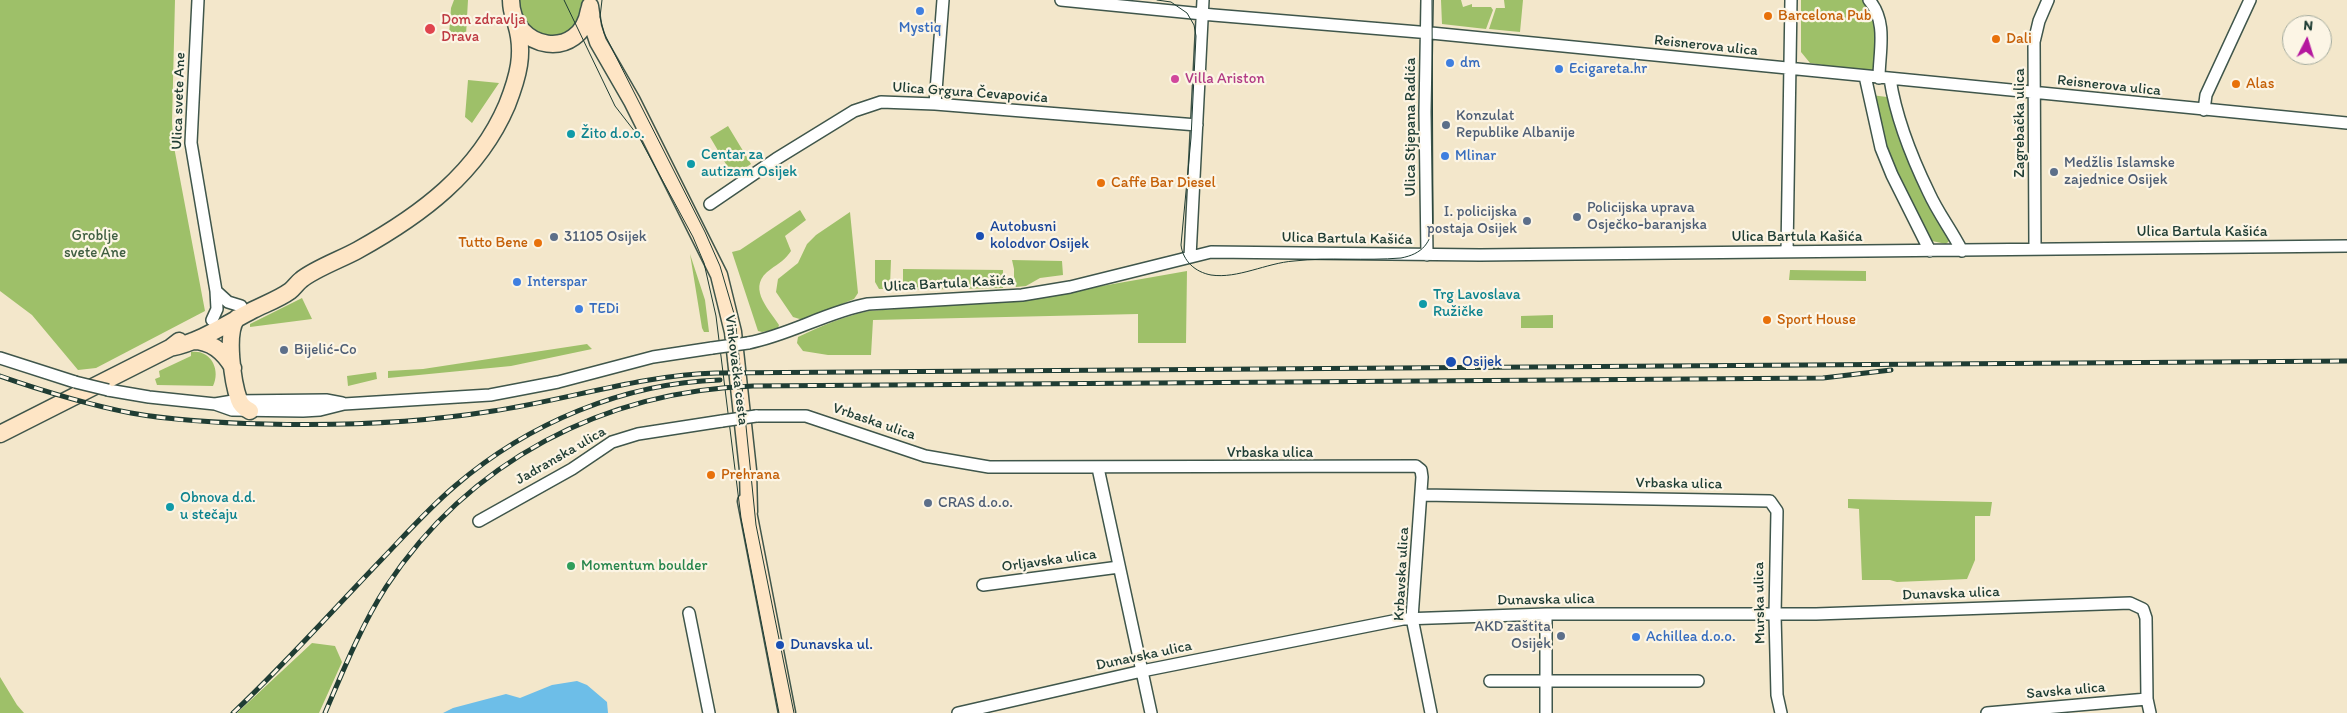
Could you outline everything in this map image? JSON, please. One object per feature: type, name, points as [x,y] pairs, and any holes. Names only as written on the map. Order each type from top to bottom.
[{"type":"main road","points":[[0,434],[170,348],[193,341],[284,283],[301,280],[392,230],[421,211],[447,190],[476,159],[491,137],[508,101],[520,65],[520,41],[510,0]]},
{"type":"main road","points":[[520,65],[531,52],[549,44],[566,40],[582,30],[588,19],[590,3]]},
{"type":"main road","name":"Vinkovačka cesta","points":[[590,3],[595,33],[699,234],[709,265],[721,319],[738,457],[787,713]]},
{"type":"main road","points":[[516,24],[532,39],[549,44]]},
{"type":"main road","name":"Vinkovačka cesta","points":[[566,40],[586,43],[608,58]]},
{"type":"main road","points":[[170,348],[187,334],[212,320],[239,312]]},
{"type":"main road","points":[[239,312],[232,325],[230,336],[233,368],[245,406]]},
{"type":"main road","points":[[193,341],[204,342],[217,348],[233,368]]},
{"type":"street","name":"Ulica svete Ane","points":[[198,0],[191,143],[216,291],[216,309],[212,320]]},
{"type":"street","points":[[935,104],[943,0]]},
{"type":"street","name":"Reisnerova ulica","points":[[1061,0],[1202,14],[1426,32],[2035,94],[2347,123]]},
{"type":"street","points":[[1190,257],[1203,0]]},
{"type":"street","name":"Ulica Stjepana Radića","points":[[1427,0],[1427,255]]},
{"type":"street","points":[[1787,252],[1791,0]]},
{"type":"street","points":[[1870,0],[1879,16],[1885,78],[1906,140],[1929,195],[1962,251]]},
{"type":"street","name":"Zagrebačka ulica","points":[[2035,248],[2036,32],[2048,0]]},
{"type":"street","points":[[2204,110],[2206,95],[2250,0]]},
{"type":"street","points":[[1865,76],[1882,148],[1892,175],[1930,251]]},
{"type":"street","name":"Ulica Grgura Čevapovića","points":[[710,204],[776,159],[861,108],[881,102],[935,104],[1197,126]]},
{"type":"street","name":"Ulica Bartula Kašića","points":[[0,358],[75,382],[149,398],[245,406],[326,400],[344,404],[490,395],[558,382],[631,362],[774,337],[844,310],[868,304],[1022,295],[1070,287],[1210,252],[1427,255],[2347,246]]},
{"type":"street","points":[[216,291],[239,312]]},
{"type":"street","name":"Vrbaska ulica","points":[[722,421],[756,416],[806,416],[925,456],[990,467],[1412,466],[1418,468],[1422,473],[1422,495],[1765,500]]},
{"type":"street","name":"Jadranska ulica","points":[[479,521],[572,470],[612,442],[638,434],[722,421]]},
{"type":"street","points":[[1098,468],[1151,713]]},
{"type":"street","name":"Krbavska ulica","points":[[1422,495],[1412,618],[1431,713]]},
{"type":"street","name":"Murska ulica","points":[[1765,500],[1774,503],[1777,510],[1775,615],[1777,695],[1781,713]]},
{"type":"street","name":"Orljavska ulica","points":[[983,585],[1119,567]]},
{"type":"street","name":"Dunavska ulica","points":[[958,713],[1142,671],[1412,618],[1546,614],[1775,615],[2130,604],[2143,609],[2146,618],[2147,699]]},
{"type":"street","points":[[689,613],[709,713]]},
{"type":"street","points":[[1546,614],[1546,713]]},
{"type":"street","points":[[1490,681],[1546,679],[1698,681]]},
{"type":"street","points":[[2147,699],[2150,713]]},
{"type":"street","name":"Savska ulica","points":[[1987,713],[2147,699]]},
{"type":"green space","name":"Groblje svete Ane","points":[[0,0],[175,0],[172,123],[174,147],[205,311],[96,368],[78,370],[32,315],[0,291]]},
{"type":"green space","points":[[454,0],[468,0],[466,35],[449,35],[451,8]]},
{"type":"green space","points":[[516,0],[584,0],[581,14],[574,26],[563,35],[549,37],[529,31]]},
{"type":"green space","points":[[1441,0],[1461,0],[1463,7],[1472,4],[1472,7],[1491,7],[1493,10],[1486,29],[1442,24]]},
{"type":"green space","points":[[1504,0],[1523,0],[1520,32],[1489,29],[1496,8],[1505,8]]},
{"type":"green space","points":[[1801,0],[1865,0],[1874,14],[1878,65],[1871,72],[1810,63],[1801,52]]},
{"type":"green space","points":[[468,80],[499,83],[472,123],[465,117]]},
{"type":"green space","points":[[1871,95],[1887,97],[1921,190],[1949,241],[1946,244],[1932,241],[1912,206],[1882,134]]},
{"type":"green space","points":[[728,126],[751,164],[733,176],[710,137]]},
{"type":"green space","points":[[800,210],[806,220],[785,236],[791,251],[760,282],[761,297],[779,325],[778,329],[758,331],[732,252],[740,250]]},
{"type":"green space","points":[[850,212],[858,293],[854,299],[803,320],[793,317],[776,292],[778,279],[798,263],[807,244],[816,235]]},
{"type":"green space","points":[[690,254],[705,300],[709,332],[704,332],[702,328]]},
{"type":"green space","points":[[875,260],[891,260],[890,286],[886,289],[879,289],[875,282]]},
{"type":"green space","points":[[1012,260],[1062,261],[1063,275],[1040,278],[1026,286],[1016,287]]},
{"type":"green space","points":[[903,269],[1003,270],[1003,288],[903,290]]},
{"type":"green space","points":[[1790,270],[1866,271],[1866,281],[1789,280]]},
{"type":"green space","points":[[1187,271],[1186,343],[1138,343],[1138,314],[873,320],[871,355],[828,355],[803,351],[797,343],[798,337],[815,329],[869,311],[1028,299]]},
{"type":"green space","points":[[302,298],[312,319],[250,327],[250,324]]},
{"type":"green space","points":[[1553,315],[1553,328],[1521,328],[1521,316]]},
{"type":"green space","points":[[587,344],[592,349],[511,366],[388,378],[388,371],[423,369]]},
{"type":"green space","points":[[191,352],[204,354],[213,362],[216,374],[213,386],[157,385],[155,379],[160,377],[159,371],[191,356]]},
{"type":"green space","points":[[376,372],[377,379],[348,386],[347,376]]},
{"type":"green space","points":[[1848,499],[1992,502],[1990,516],[1975,516],[1975,560],[1967,579],[1897,582],[1890,580],[1862,580],[1859,509],[1848,508]]},
{"type":"green space","points":[[312,643],[335,646],[342,662],[319,713],[237,713]]},
{"type":"green space","points":[[0,677],[17,705],[24,713],[0,713]]},
{"type":"water","points":[[577,681],[587,685],[607,702],[608,713],[443,713],[453,708],[506,694],[520,698],[552,685]]},
{"type":"tram line","points":[[564,0],[615,106],[639,137],[693,237],[704,263],[716,316],[741,518],[779,713]]},
{"type":"tram line","points":[[602,0],[600,17],[604,33],[705,232],[720,266],[735,317],[756,525],[794,713]]},
{"type":"tram line","points":[[1157,0],[1171,2],[1187,13],[1194,25],[1196,36],[1191,138],[1182,251],[1187,261],[1195,268],[1205,274],[1221,276],[1242,273],[1284,262],[1320,259],[1401,258],[1415,254],[1428,241],[1431,236],[1433,221],[1432,0]]},
{"type":"railway","points":[[0,376],[81,401],[148,416],[215,422],[323,424],[380,423],[465,415],[521,406],[660,378],[716,373],[2347,361]]},
{"type":"railway","points":[[325,713],[360,633],[386,587],[419,542],[457,503],[499,469],[545,441],[593,419],[644,402],[698,391],[753,386],[1823,378],[1891,370]]},
{"type":"railway","points":[[233,713],[427,512],[483,463],[514,443],[546,426],[579,410],[613,398],[648,389],[720,380]]},
{"type":"place","name":"Mystiq","points":[[920,11]]},
{"type":"place","name":"Barcelona Pub","points":[[1768,16]]},
{"type":"place","name":"Dom zdravlja Drava","points":[[430,29]]},
{"type":"place","name":"Dali","points":[[1996,39]]},
{"type":"place","name":"dm","points":[[1450,63]]},
{"type":"place","name":"Ecigareta.hr","points":[[1559,69]]},
{"type":"place","name":"Villa Ariston","points":[[1175,79]]},
{"type":"place","name":"Alas","points":[[2236,84]]},
{"type":"place","name":"Konzulat Republike Albanije","points":[[1446,125]]},
{"type":"place","name":"Žito d.o.o.","points":[[571,134]]},
{"type":"place","name":"Mlinar","points":[[1445,156]]},
{"type":"place","name":"Centar za autizam Osijek","points":[[691,164]]},
{"type":"place","name":"Medžlis Islamske zajednice Osijek","points":[[2054,172]]},
{"type":"place","name":"Caffe Bar Diesel","points":[[1101,183]]},
{"type":"place","name":"Policijska uprava Osječko-baranjska","points":[[1577,217]]},
{"type":"place","name":"I. policijska postaja Osijek","points":[[1527,221]]},
{"type":"place","name":"Autobusni kolodvor Osijek","points":[[980,236]]},
{"type":"place","name":"31105 Osijek","points":[[554,237]]},
{"type":"place","name":"Tutto Bene","points":[[538,243]]},
{"type":"place","name":"Interspar","points":[[517,282]]},
{"type":"place","name":"Trg Lavoslava Ružičke","points":[[1423,304]]},
{"type":"place","name":"TEDi","points":[[579,309]]},
{"type":"place","name":"Sport House","points":[[1767,320]]},
{"type":"place","name":"Bijelić-Co","points":[[284,350]]},
{"type":"place","name":"Osijek","points":[[1451,362]]},
{"type":"place","name":"Prehrana","points":[[711,475]]},
{"type":"place","name":"CRAS d.o.o.","points":[[928,503]]},
{"type":"place","name":"Obnova d.d. u stečaju","points":[[170,507]]},
{"type":"place","name":"Momentum boulder","points":[[571,566]]},
{"type":"place","name":"AKD zaštita Osijek","points":[[1561,636]]},
{"type":"place","name":"Achillea d.o.o.","points":[[1636,637]]},
{"type":"place","name":"Dunavska ul.","points":[[780,645]]}]
